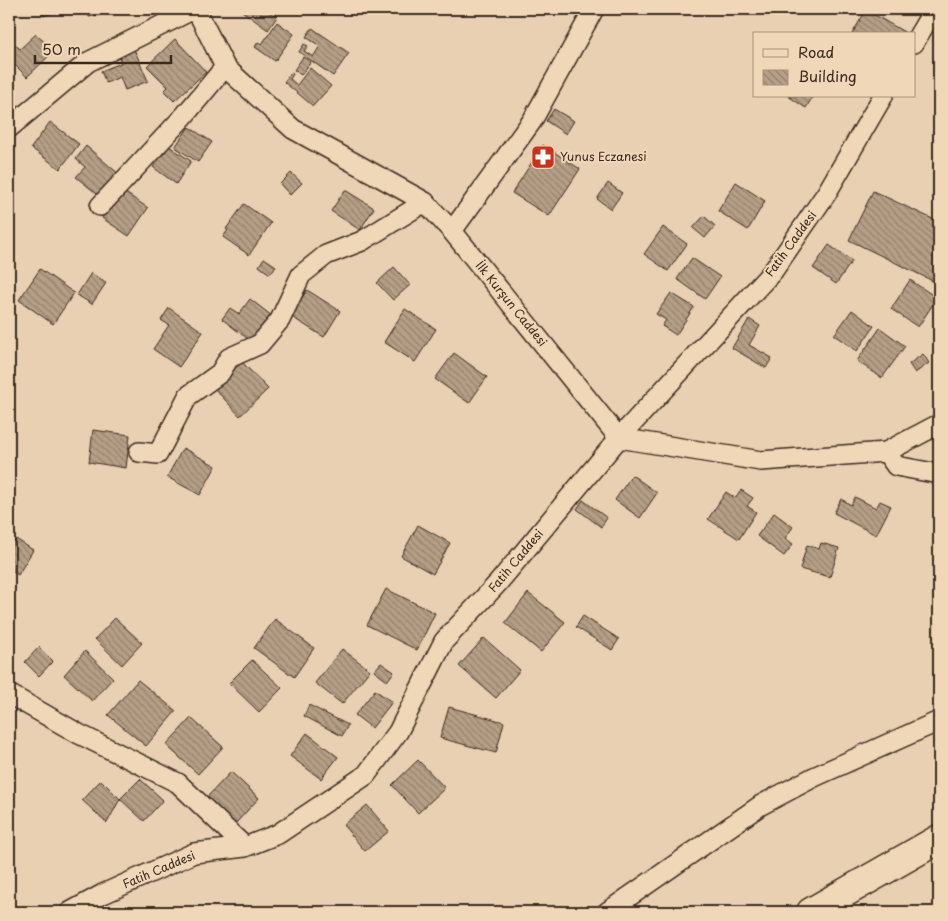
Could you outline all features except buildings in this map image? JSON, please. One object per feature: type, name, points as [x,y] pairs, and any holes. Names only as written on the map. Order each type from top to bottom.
[{"type":"highway","points":[[812,912],[939,839]]},
{"type":"street","name":"İlk Kurşun Caddesi","points":[[195,9],[225,67],[294,129],[425,202],[452,231],[619,438]]},
{"type":"street","points":[[9,128],[88,62],[195,9]]},
{"type":"street","points":[[452,231],[532,120],[594,9]]},
{"type":"street","points":[[916,39],[933,9]]},
{"type":"street","points":[[100,206],[184,116],[225,67]]},
{"type":"street","name":"Fatih Caddesi","points":[[70,912],[103,894],[194,853],[245,847],[278,834],[366,775],[398,732],[444,641],[498,583],[619,438],[773,271],[826,194],[882,98]]},
{"type":"street","points":[[139,452],[158,454],[188,396],[220,373],[229,358],[260,344],[280,320],[302,275],[326,255],[362,241],[425,202]]},
{"type":"street","points":[[619,438],[760,460],[886,452],[939,424]]},
{"type":"street","points":[[886,452],[896,466],[939,474]]},
{"type":"street","points":[[9,694],[79,734],[178,783],[245,847]]},
{"type":"street","points":[[606,912],[761,805],[814,777],[939,721]]},
{"type":"place","name":"Yunus Eczanesi","points":[[543,157]]}]
